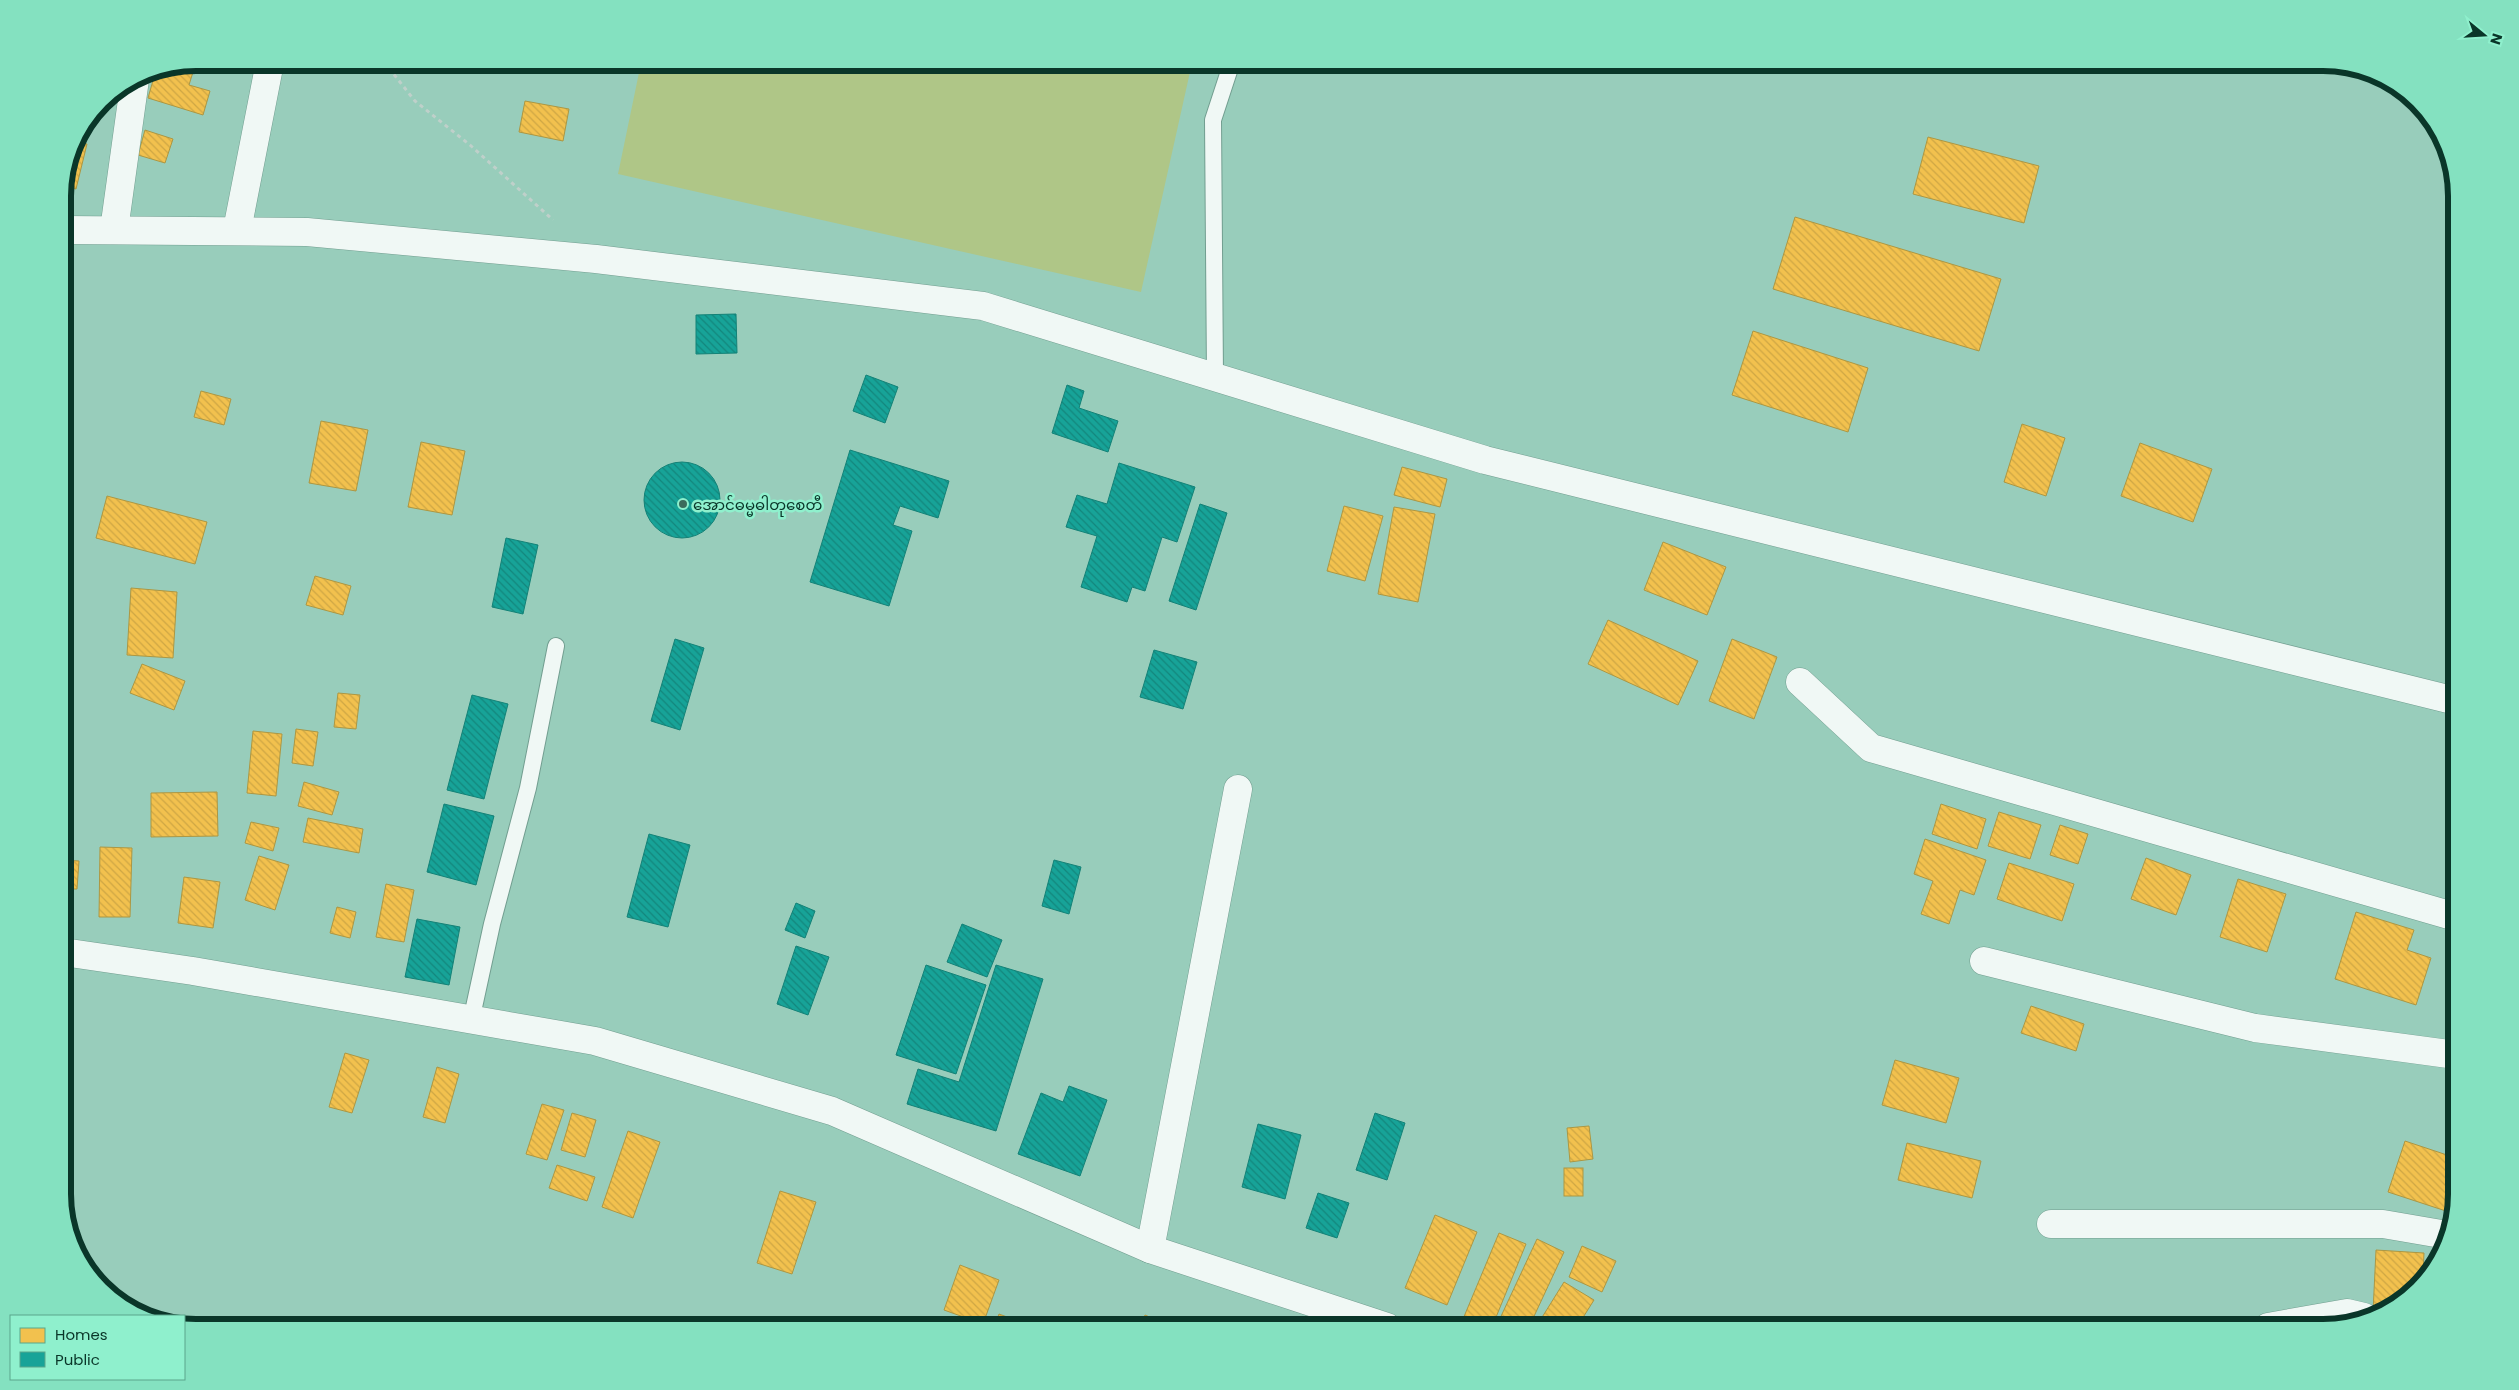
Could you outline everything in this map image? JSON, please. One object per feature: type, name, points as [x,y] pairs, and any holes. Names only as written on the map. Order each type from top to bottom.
[{"type":"street","points":[[237,230],[268,71]]},
{"type":"street","points":[[114,230],[134,88]]},
{"type":"street","points":[[72,230],[307,232],[596,259],[983,306],[1485,460],[2448,699]]},
{"type":"street","points":[[1800,682],[1871,748],[2448,915]]},
{"type":"street","points":[[1150,1250],[1238,789]]},
{"type":"street","points":[[72,953],[193,971],[471,1021],[595,1041],[832,1111],[1150,1250],[1360,1319]]},
{"type":"street","points":[[1984,961],[2255,1028],[2448,1054]]},
{"type":"street","points":[[2051,1224],[2383,1224],[2441,1234]]},
{"type":"street","points":[[2315,1319],[2347,1313],[2353,1314]]},
{"type":"lane","points":[[1215,377],[1213,120],[1229,71]]},
{"type":"lane","points":[[471,1021],[492,924],[526,796],[556,646]]},
{"type":"path","points":[[391,71],[415,101],[470,146],[596,259]]},
{"type":"green space","points":[[639,71],[1190,71],[1141,292],[618,174]]},
{"type":"building: Homes","points":[[180,72],[193,72],[189,85],[210,91],[203,115],[148,98],[153,79]]},
{"type":"building: Homes","points":[[525,101],[569,109],[563,141],[519,132]]},
{"type":"building: Homes","points":[[145,130],[173,139],[165,163],[138,155]]},
{"type":"building: Homes","points":[[1928,137],[2039,166],[2024,223],[1913,194]]},
{"type":"building: Homes","points":[[83,143],[87,144],[76,189],[72,188],[72,180]]},
{"type":"building: Homes","points":[[1795,217],[2001,279],[1979,351],[1773,289]]},
{"type":"building: Homes","points":[[1753,331],[1868,368],[1848,432],[1732,395]]},
{"type":"building: Homes","points":[[201,391],[231,399],[224,425],[194,417]]},
{"type":"building: Homes","points":[[321,421],[368,430],[356,491],[309,483]]},
{"type":"building: Homes","points":[[2022,424],[2065,438],[2046,496],[2004,482]]},
{"type":"building: Homes","points":[[421,442],[465,451],[452,515],[408,507]]},
{"type":"building: Homes","points":[[2140,443],[2212,469],[2193,522],[2121,496]]},
{"type":"building: Homes","points":[[1402,467],[1447,479],[1440,507],[1394,495]]},
{"type":"building: Homes","points":[[107,496],[207,522],[195,564],[96,538]]},
{"type":"building: Homes","points":[[1344,506],[1383,516],[1365,581],[1327,571]]},
{"type":"building: Homes","points":[[1394,507],[1435,514],[1418,602],[1378,594]]},
{"type":"building: Homes","points":[[1663,542],[1726,567],[1707,615],[1644,590]]},
{"type":"building: Homes","points":[[315,576],[351,586],[343,615],[306,605]]},
{"type":"building: Homes","points":[[131,588],[177,592],[173,658],[127,655]]},
{"type":"building: Homes","points":[[1608,620],[1698,661],[1678,705],[1588,664]]},
{"type":"building: Homes","points":[[1732,639],[1777,657],[1754,719],[1709,701]]},
{"type":"building: Homes","points":[[142,664],[185,681],[174,710],[130,693]]},
{"type":"building: Homes","points":[[338,693],[360,695],[356,729],[334,727]]},
{"type":"building: Homes","points":[[296,729],[318,732],[313,766],[292,763]]},
{"type":"building: Homes","points":[[253,731],[282,734],[276,796],[247,793]]},
{"type":"building: Homes","points":[[304,782],[339,792],[332,815],[298,806]]},
{"type":"building: Homes","points":[[217,792],[218,836],[151,837],[151,793]]},
{"type":"building: Homes","points":[[1941,804],[1986,819],[1977,849],[1932,834]]},
{"type":"building: Homes","points":[[1999,812],[2041,825],[2030,859],[1988,846]]},
{"type":"building: Homes","points":[[308,818],[363,829],[359,853],[303,842]]},
{"type":"building: Homes","points":[[251,822],[279,828],[273,851],[245,843]]},
{"type":"building: Homes","points":[[2060,825],[2088,834],[2078,864],[2050,855]]},
{"type":"building: Homes","points":[[1925,839],[1986,860],[1974,895],[1960,890],[1949,924],[1921,914],[1933,881],[1914,874]]},
{"type":"building: Homes","points":[[100,847],[132,848],[130,917],[99,917]]},
{"type":"building: Homes","points":[[259,856],[289,865],[275,910],[245,900]]},
{"type":"building: Homes","points":[[2146,858],[2191,875],[2176,915],[2131,899]]},
{"type":"building: Homes","points":[[72,861],[79,861],[77,889],[72,889]]},
{"type":"building: Homes","points":[[2009,863],[2074,884],[2062,921],[1997,899]]},
{"type":"building: Homes","points":[[184,877],[220,882],[213,928],[178,923]]},
{"type":"building: Homes","points":[[2238,879],[2286,894],[2267,952],[2220,937]]},
{"type":"building: Homes","points":[[386,884],[414,890],[404,942],[376,937]]},
{"type":"building: Homes","points":[[337,907],[356,912],[350,938],[330,933]]},
{"type":"building: Homes","points":[[2356,912],[2414,930],[2407,950],[2431,958],[2416,1005],[2335,979]]},
{"type":"building: Homes","points":[[2031,1006],[2084,1024],[2076,1051],[2021,1033]]},
{"type":"building: Homes","points":[[345,1053],[369,1060],[352,1113],[329,1107]]},
{"type":"building: Homes","points":[[1895,1060],[1959,1078],[1946,1123],[1882,1105]]},
{"type":"building: Homes","points":[[437,1067],[459,1074],[445,1123],[423,1117]]},
{"type":"building: Homes","points":[[542,1104],[564,1110],[547,1160],[526,1154]]},
{"type":"building: Homes","points":[[572,1113],[596,1120],[585,1157],[561,1150]]},
{"type":"building: Homes","points":[[1589,1126],[1593,1159],[1570,1162],[1567,1128]]},
{"type":"building: Homes","points":[[628,1131],[660,1142],[633,1218],[602,1207]]},
{"type":"building: Homes","points":[[2405,1141],[2448,1155],[2446,1211],[2388,1192]]},
{"type":"building: Homes","points":[[1907,1143],[1981,1161],[1972,1198],[1898,1180]]},
{"type":"building: Homes","points":[[557,1165],[595,1177],[587,1201],[549,1188]]},
{"type":"building: Homes","points":[[1564,1168],[1583,1168],[1583,1196],[1564,1196]]},
{"type":"building: Homes","points":[[780,1191],[816,1202],[792,1274],[757,1263]]},
{"type":"building: Homes","points":[[1435,1215],[1477,1232],[1447,1305],[1405,1288]]},
{"type":"building: Homes","points":[[1499,1233],[1526,1244],[1495,1319],[1463,1319]]},
{"type":"building: Homes","points":[[1537,1239],[1564,1252],[1533,1319],[1500,1319]]},
{"type":"building: Homes","points":[[1582,1246],[1616,1261],[1602,1292],[1569,1277]]},
{"type":"building: Homes","points":[[2376,1250],[2424,1253],[2423,1268],[2417,1276],[2399,1293],[2373,1308]]},
{"type":"building: Homes","points":[[960,1265],[999,1280],[985,1319],[969,1319],[944,1310]]},
{"type":"building: Homes","points":[[1564,1282],[1594,1300],[1582,1319],[1541,1319]]},
{"type":"building: Homes","points":[[999,1314],[1012,1319],[997,1319]]},
{"type":"building: Homes","points":[[1145,1315],[1154,1319],[1143,1319]]},
{"type":"building: Public","points":[[736,314],[737,353],[696,354],[696,315]]},
{"type":"building: Public","points":[[866,375],[898,387],[885,423],[853,411]]},
{"type":"building: Public","points":[[1067,385],[1084,391],[1079,408],[1118,421],[1108,452],[1052,433]]},
{"type":"building: Public","points":[[850,450],[949,481],[938,518],[900,506],[893,525],[912,531],[889,606],[810,582]]},
{"type":"building: Public","name":"အောင်ဓမ္မဓါတုစေတီ","points":[[682,462],[696,465],[709,473],[717,486],[720,500],[717,514],[709,527],[696,535],[682,538],[668,535],[655,527],[647,514],[644,500],[647,486],[655,473],[668,465]]},
{"type":"building: Public","points":[[1119,463],[1195,487],[1177,542],[1162,537],[1145,591],[1132,587],[1127,602],[1081,587],[1097,536],[1066,527],[1077,495],[1107,504]]},
{"type":"building: Public","points":[[1200,504],[1227,513],[1196,610],[1169,601]]},
{"type":"building: Public","points":[[506,538],[538,545],[523,614],[492,607]]},
{"type":"building: Public","points":[[675,639],[704,648],[680,730],[651,721]]},
{"type":"building: Public","points":[[1154,650],[1197,662],[1183,709],[1140,697]]},
{"type":"building: Public","points":[[472,695],[508,704],[484,799],[447,790]]},
{"type":"building: Public","points":[[444,804],[494,816],[476,885],[427,872]]},
{"type":"building: Public","points":[[649,834],[690,845],[668,927],[627,917]]},
{"type":"building: Public","points":[[1054,860],[1081,867],[1069,914],[1042,906]]},
{"type":"building: Public","points":[[796,903],[815,911],[805,938],[785,930]]},
{"type":"building: Public","points":[[417,919],[460,927],[449,985],[405,977]]},
{"type":"building: Public","points":[[962,924],[1002,940],[987,977],[947,962]]},
{"type":"building: Public","points":[[796,946],[829,957],[808,1015],[777,1004]]},
{"type":"building: Public","points":[[926,965],[986,985],[956,1074],[896,1055]]},
{"type":"building: Public","points":[[996,965],[1043,979],[996,1131],[907,1104],[918,1069],[959,1082]]},
{"type":"building: Public","points":[[1069,1086],[1107,1100],[1080,1176],[1018,1154],[1041,1093],[1063,1102]]},
{"type":"building: Public","points":[[1375,1113],[1405,1123],[1387,1180],[1356,1170]]},
{"type":"building: Public","points":[[1258,1124],[1301,1135],[1285,1199],[1242,1187]]},
{"type":"building: Public","points":[[1318,1193],[1349,1203],[1337,1238],[1306,1228]]},
{"type":"place","name":"အောင်ဓမ္မဓါတုစေတီ","points":[[683,504]]}]
